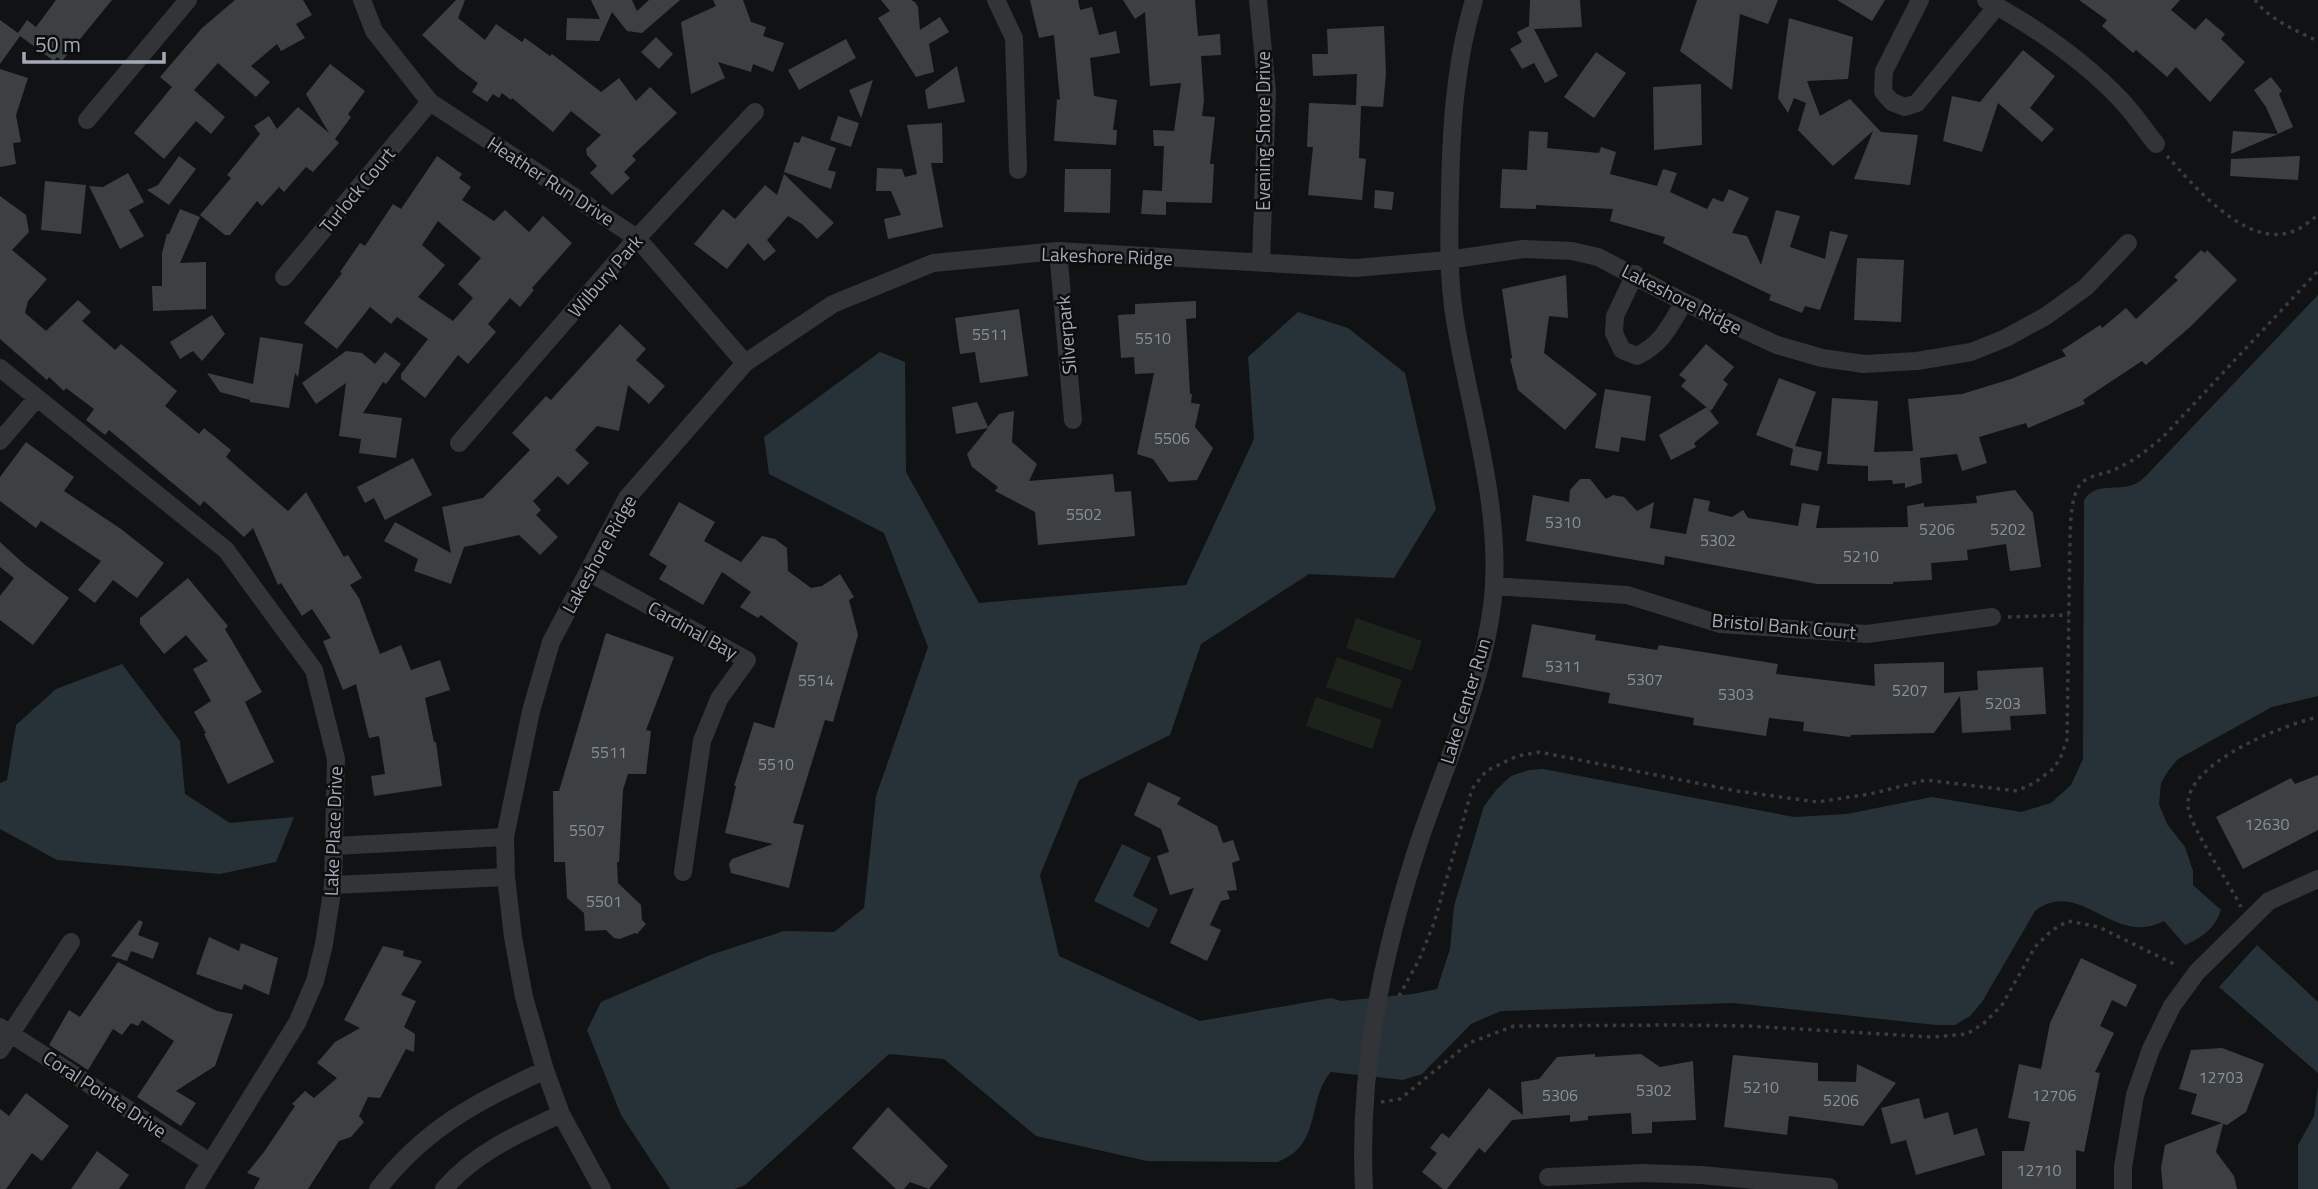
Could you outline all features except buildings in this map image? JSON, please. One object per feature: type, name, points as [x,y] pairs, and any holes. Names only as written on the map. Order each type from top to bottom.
[{"type":"street","points":[[87,120],[188,0]]},
{"type":"street","name":"Heather Run Drive","points":[[362,0],[374,31],[430,102],[638,238],[745,363]]},
{"type":"street","points":[[996,0],[1014,38],[1018,170]]},
{"type":"street","name":"Evening Shore Drive","points":[[1258,0],[1267,92],[1261,262]]},
{"type":"street","name":"Lake Center Run","points":[[1364,1189],[1364,1100],[1378,988],[1419,844],[1478,670],[1494,586],[1493,514],[1455,319],[1448,260],[1451,123],[1468,20],[1474,0]]},
{"type":"street","points":[[1920,0],[1884,71],[1883,92],[1892,102],[1905,107],[1917,103],[1992,3],[2028,23],[2077,61],[2121,101],[2156,144]]},
{"type":"street","name":"Turlock Court","points":[[284,277],[430,102]]},
{"type":"street","name":"Wilbury Park","points":[[459,443],[638,238],[755,112]]},
{"type":"street","name":"Lakeshore Ridge","points":[[602,1189],[561,1114],[545,1070],[524,997],[513,937],[506,877],[505,837],[531,711],[551,642],[627,498],[745,363],[833,304],[933,263],[1058,251],[1355,268],[1448,260],[1523,249],[1572,251],[1598,257],[1684,302],[1777,345],[1822,358],[1864,364],[1917,361],[1971,352],[2006,338],[2036,322],[2086,287],[2128,243]]},
{"type":"street","name":"Silverpark","points":[[1058,251],[1073,420]]},
{"type":"street","points":[[1635,274],[1615,316],[1614,333],[1622,351],[1637,356],[1652,349],[1662,340],[1684,302]]},
{"type":"street","name":"Lake Place Drive","points":[[0,368],[226,550],[314,670],[336,759],[333,885],[315,981],[297,1023],[194,1189]]},
{"type":"street","points":[[0,441],[37,398]]},
{"type":"street","name":"Cardinal Bay","points":[[588,572],[747,660],[719,699],[702,741],[683,872]]},
{"type":"street","name":"Bristol Bank Court","points":[[1494,586],[1627,595],[1720,624],[1867,634],[1992,617]]},
{"type":"street","points":[[334,846],[505,837]]},
{"type":"street","points":[[333,885],[506,877]]},
{"type":"street","points":[[2123,1189],[2123,1167],[2136,1095],[2151,1049],[2172,1006],[2197,972],[2269,901],[2318,879]]},
{"type":"street","points":[[0,1050],[6,1030],[71,942]]},
{"type":"street","name":"Coral Pointe Drive","points":[[6,1030],[210,1162]]},
{"type":"street","points":[[378,1189],[413,1150],[446,1121],[545,1070]]},
{"type":"street","points":[[444,1189],[460,1171],[502,1142],[561,1114]]},
{"type":"street","points":[[1548,1177],[1642,1173],[1701,1182],[1829,1187]]},
{"type":"path","points":[[2255,0],[2283,23],[2318,41]]},
{"type":"path","points":[[2156,144],[2212,201],[2252,231],[2272,235],[2290,233],[2318,215]]},
{"type":"path","points":[[1397,1001],[1419,960],[1434,923],[1472,789],[1486,771],[1517,756],[1539,752],[1737,791],[1817,802],[1870,794],[1926,780],[2017,791],[2034,783],[2053,768],[2060,759],[2067,740],[2072,510],[2079,486],[2090,478],[2112,471],[2139,457],[2163,437],[2318,271]]},
{"type":"path","points":[[1992,617],[2069,615]]},
{"type":"path","points":[[2247,921],[2192,819],[2188,809],[2189,792],[2206,769],[2242,747],[2302,720],[2318,717]]},
{"type":"path","points":[[1364,1100],[1400,1099],[1469,1043],[1514,1026],[1711,1025],[1932,1037],[1967,1034],[1984,1023],[2002,1005],[2035,947],[2051,931],[2068,921],[2099,927],[2173,965],[2197,972]]},
{"type":"path","points":[[1384,1101],[1385,1089]]},
{"type":"shaded area","points":[[2318,295],[2318,696],[2272,707],[2178,759],[2161,783],[2159,804],[2167,824],[2185,847],[2193,871],[2193,885],[2221,910],[2212,927],[2185,945],[2164,921],[2146,927],[2129,926],[2082,906],[2051,902],[2035,911],[1982,1002],[1970,1016],[1955,1025],[1734,1003],[1501,1011],[1471,1024],[1422,1074],[1403,1080],[1331,1072],[1320,1091],[1304,1142],[1295,1152],[1278,1162],[1147,1161],[1036,1136],[944,1059],[889,1054],[745,1185],[735,1189],[670,1189],[621,1115],[587,1030],[601,1002],[710,955],[784,931],[834,932],[864,908],[876,796],[928,647],[884,533],[769,474],[764,437],[880,352],[905,362],[906,472],[979,603],[1186,585],[1254,439],[1248,357],[1298,312],[1348,328],[1405,373],[1436,509],[1394,578],[1309,574],[1201,644],[1170,735],[1079,780],[1040,875],[1059,956],[1200,1021],[1331,998],[1341,1001],[1437,989],[1450,949],[1454,906],[1484,806],[1511,776],[1529,770],[1543,769],[1794,817],[1847,814],[1932,797],[2021,812],[2051,803],[2071,785],[2083,759],[2084,500],[2095,491],[2128,486],[2142,480]]},
{"type":"shaded area","points":[[1356,618],[1422,641],[1412,671],[1346,648]]},
{"type":"shaded area","points":[[1337,657],[1402,680],[1392,709],[1326,687]]},
{"type":"shaded area","points":[[122,664],[180,741],[185,794],[230,823],[294,817],[276,862],[220,874],[57,860],[0,829],[0,783],[7,780],[16,725],[56,689]]},
{"type":"shaded area","points":[[1316,697],[1382,720],[1372,749],[1306,726]]},
{"type":"shaded area","points":[[1122,844],[1151,858],[1133,896],[1158,909],[1149,928],[1094,901]]},
{"type":"shaded area","points":[[2257,945],[2318,1002],[2318,1073],[2219,987]]},
{"type":"shaded area","points":[[2318,1087],[2318,1189],[2298,1189],[2298,1145],[2314,1116]]}]
